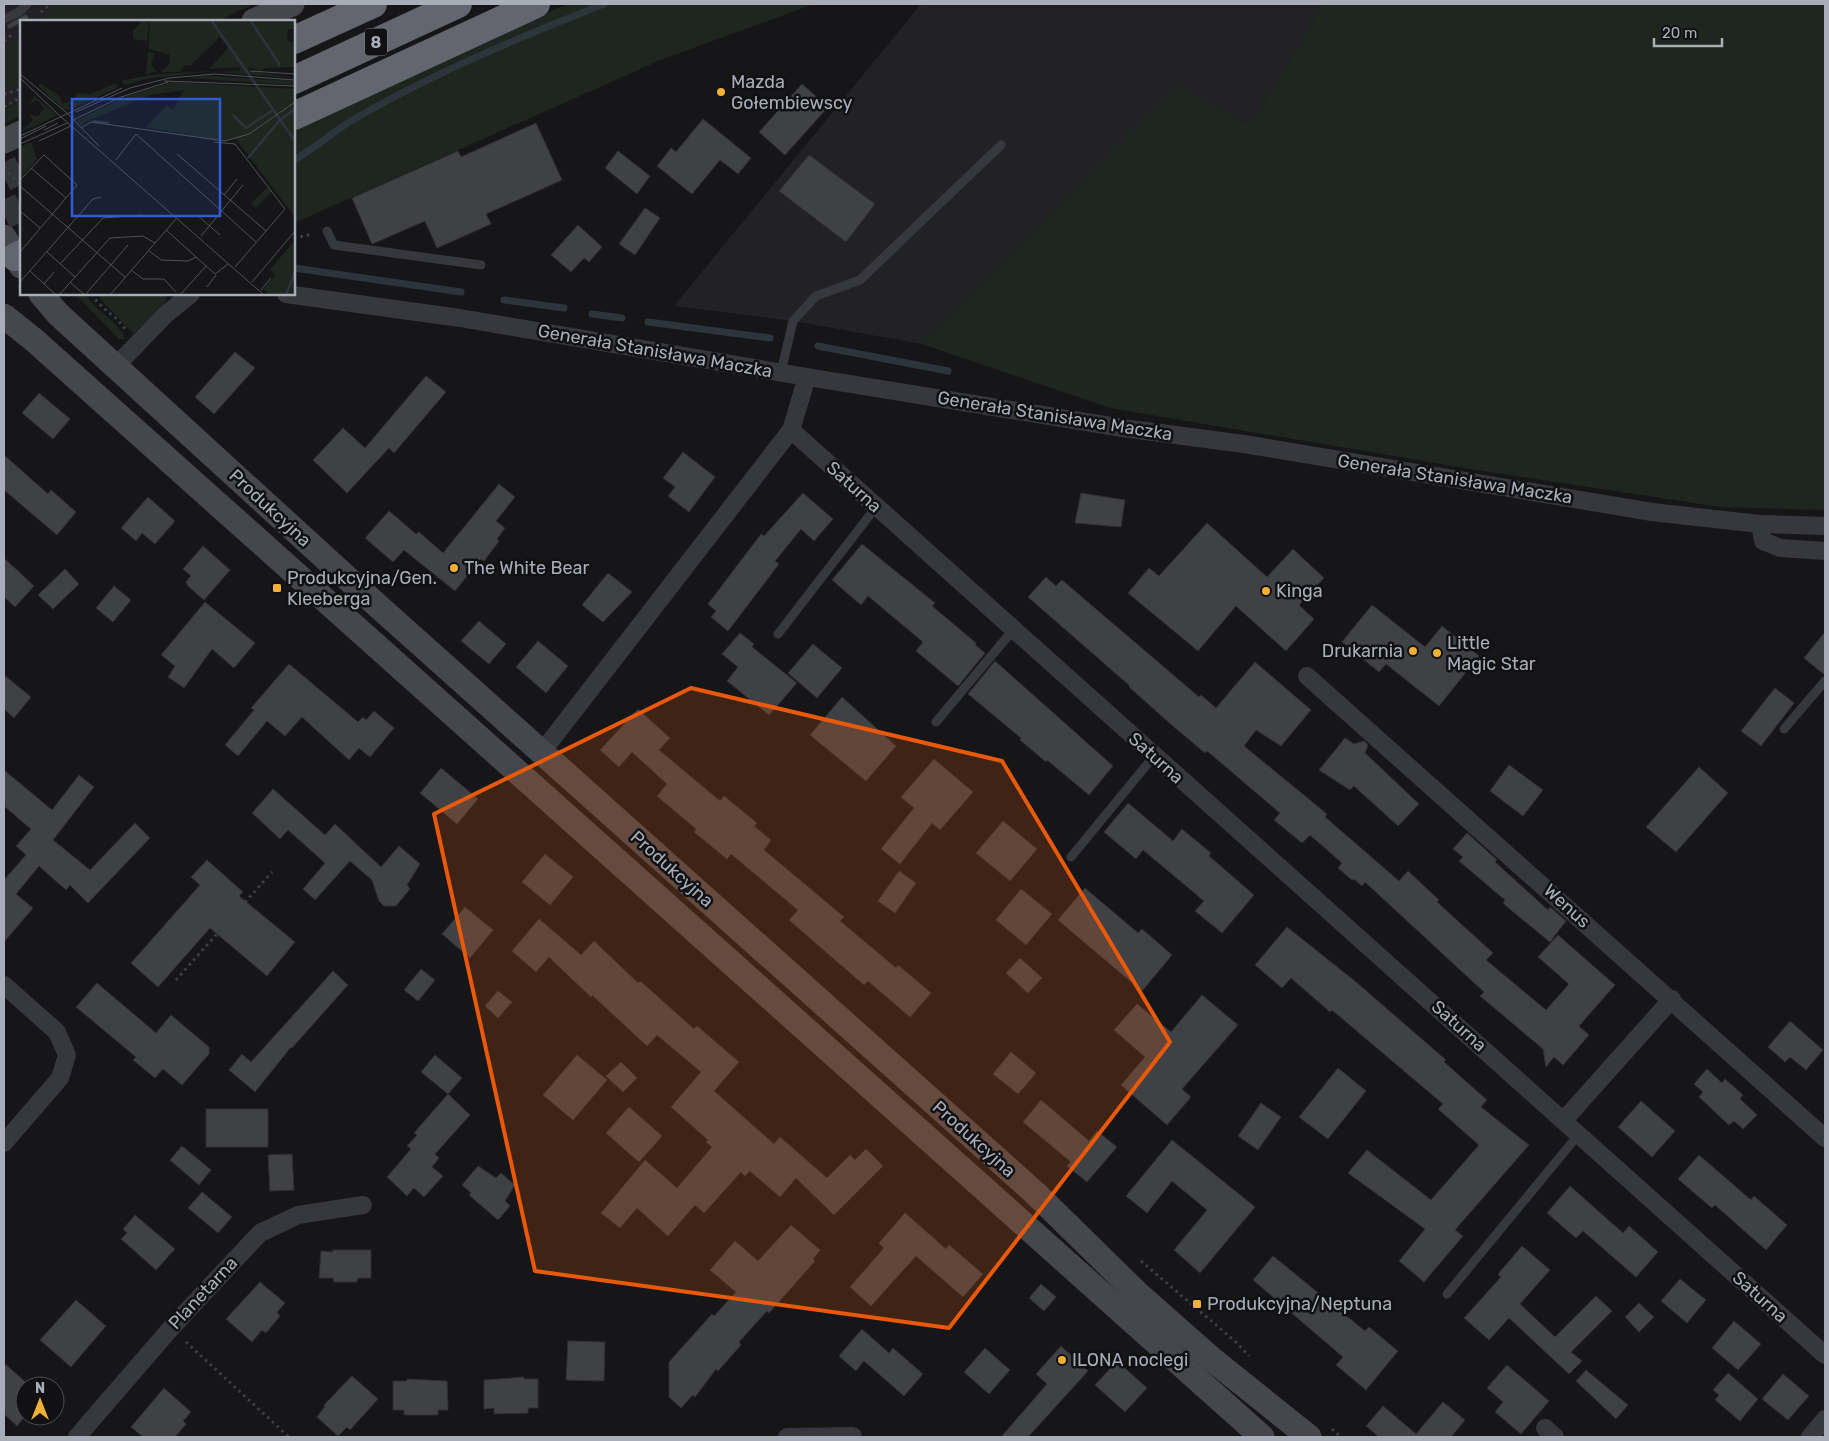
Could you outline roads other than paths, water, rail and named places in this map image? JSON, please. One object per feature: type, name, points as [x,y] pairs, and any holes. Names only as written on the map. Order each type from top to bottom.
[{"type":"highway","name":"8","points":[[295,40],[373,4]]},
{"type":"highway","name":"8","points":[[295,80],[458,4]]},
{"type":"highway","points":[[295,116],[536,4]]},
{"type":"main road","points":[[256,20],[292,4]]},
{"type":"main road","points":[[4,141],[20,133]]},
{"type":"main road","name":"Produkcyjna","points":[[42,295],[58,314],[122,359],[369,598],[1035,1193],[1136,1292],[1213,1360],[1309,1437]]},
{"type":"main road","name":"Produkcyjna","points":[[4,316],[34,340],[1262,1437]]},
{"type":"main road","points":[[348,620],[369,598]]},
{"type":"street","points":[[122,359],[165,315],[190,295]]},
{"type":"street","name":"Generała Stanisława Maczka","points":[[293,295],[465,319],[807,377],[1123,428],[1244,444],[1652,512],[1760,524],[1825,526]]},
{"type":"street","points":[[542,752],[791,430],[807,377]]},
{"type":"street","name":"Saturna","points":[[791,430],[1825,1355]]},
{"type":"street","points":[[1760,524],[1763,541],[1780,548],[1825,551]]},
{"type":"street","name":"Wenus","points":[[1307,676],[1672,999],[1825,1138]]},
{"type":"street","points":[[4,985],[57,1032],[67,1055],[60,1078],[4,1143]]},
{"type":"street","points":[[1564,1120],[1672,999]]},
{"type":"street","name":"Planetarna","points":[[77,1437],[171,1328],[260,1233],[298,1214],[363,1205]]},
{"type":"street","points":[[1810,1437],[1825,1420]]},
{"type":"street","points":[[787,1437],[853,1436]]},
{"type":"lane","points":[[4,19],[19,12],[28,4]]},
{"type":"lane","points":[[781,372],[793,321],[816,296],[860,280],[1001,145]]},
{"type":"lane","points":[[327,231],[334,245],[481,265]]},
{"type":"lane","points":[[778,634],[876,507]]},
{"type":"lane","points":[[936,722],[1013,630]]},
{"type":"lane","points":[[1784,729],[1825,680]]},
{"type":"lane","points":[[1071,857],[1154,756]]},
{"type":"lane","points":[[1447,1294],[1579,1134]]},
{"type":"waterway","points":[[295,159],[351,121],[412,88],[507,44],[604,4]]},
{"type":"waterway","points":[[295,268],[461,292]]},
{"type":"waterway","points":[[504,300],[564,308]]},
{"type":"waterway","points":[[592,314],[622,318]]},
{"type":"waterway","points":[[648,322],[770,338]]},
{"type":"waterway","points":[[818,346],[948,371]]},
{"type":"tunnel","points":[[4,178],[20,170]]},
{"type":"tunnel","points":[[4,215],[20,207]]},
{"type":"place","name":"Mazda Gołembiewscy","points":[[721,92]]},
{"type":"place","name":"The White Bear","points":[[454,568]]},
{"type":"place","name":"Produkcyjna/Gen. Kleeberga","points":[[277,588]]},
{"type":"place","name":"Kinga","points":[[1266,591]]},
{"type":"place","name":"Drukarnia","points":[[1413,651]]},
{"type":"place","name":"Little Magic Star","points":[[1437,653]]},
{"type":"place","name":"Produkcyjna/Neptuna","points":[[1197,1304]]},
{"type":"place","name":"ILONA noclegi","points":[[1062,1360]]}]
